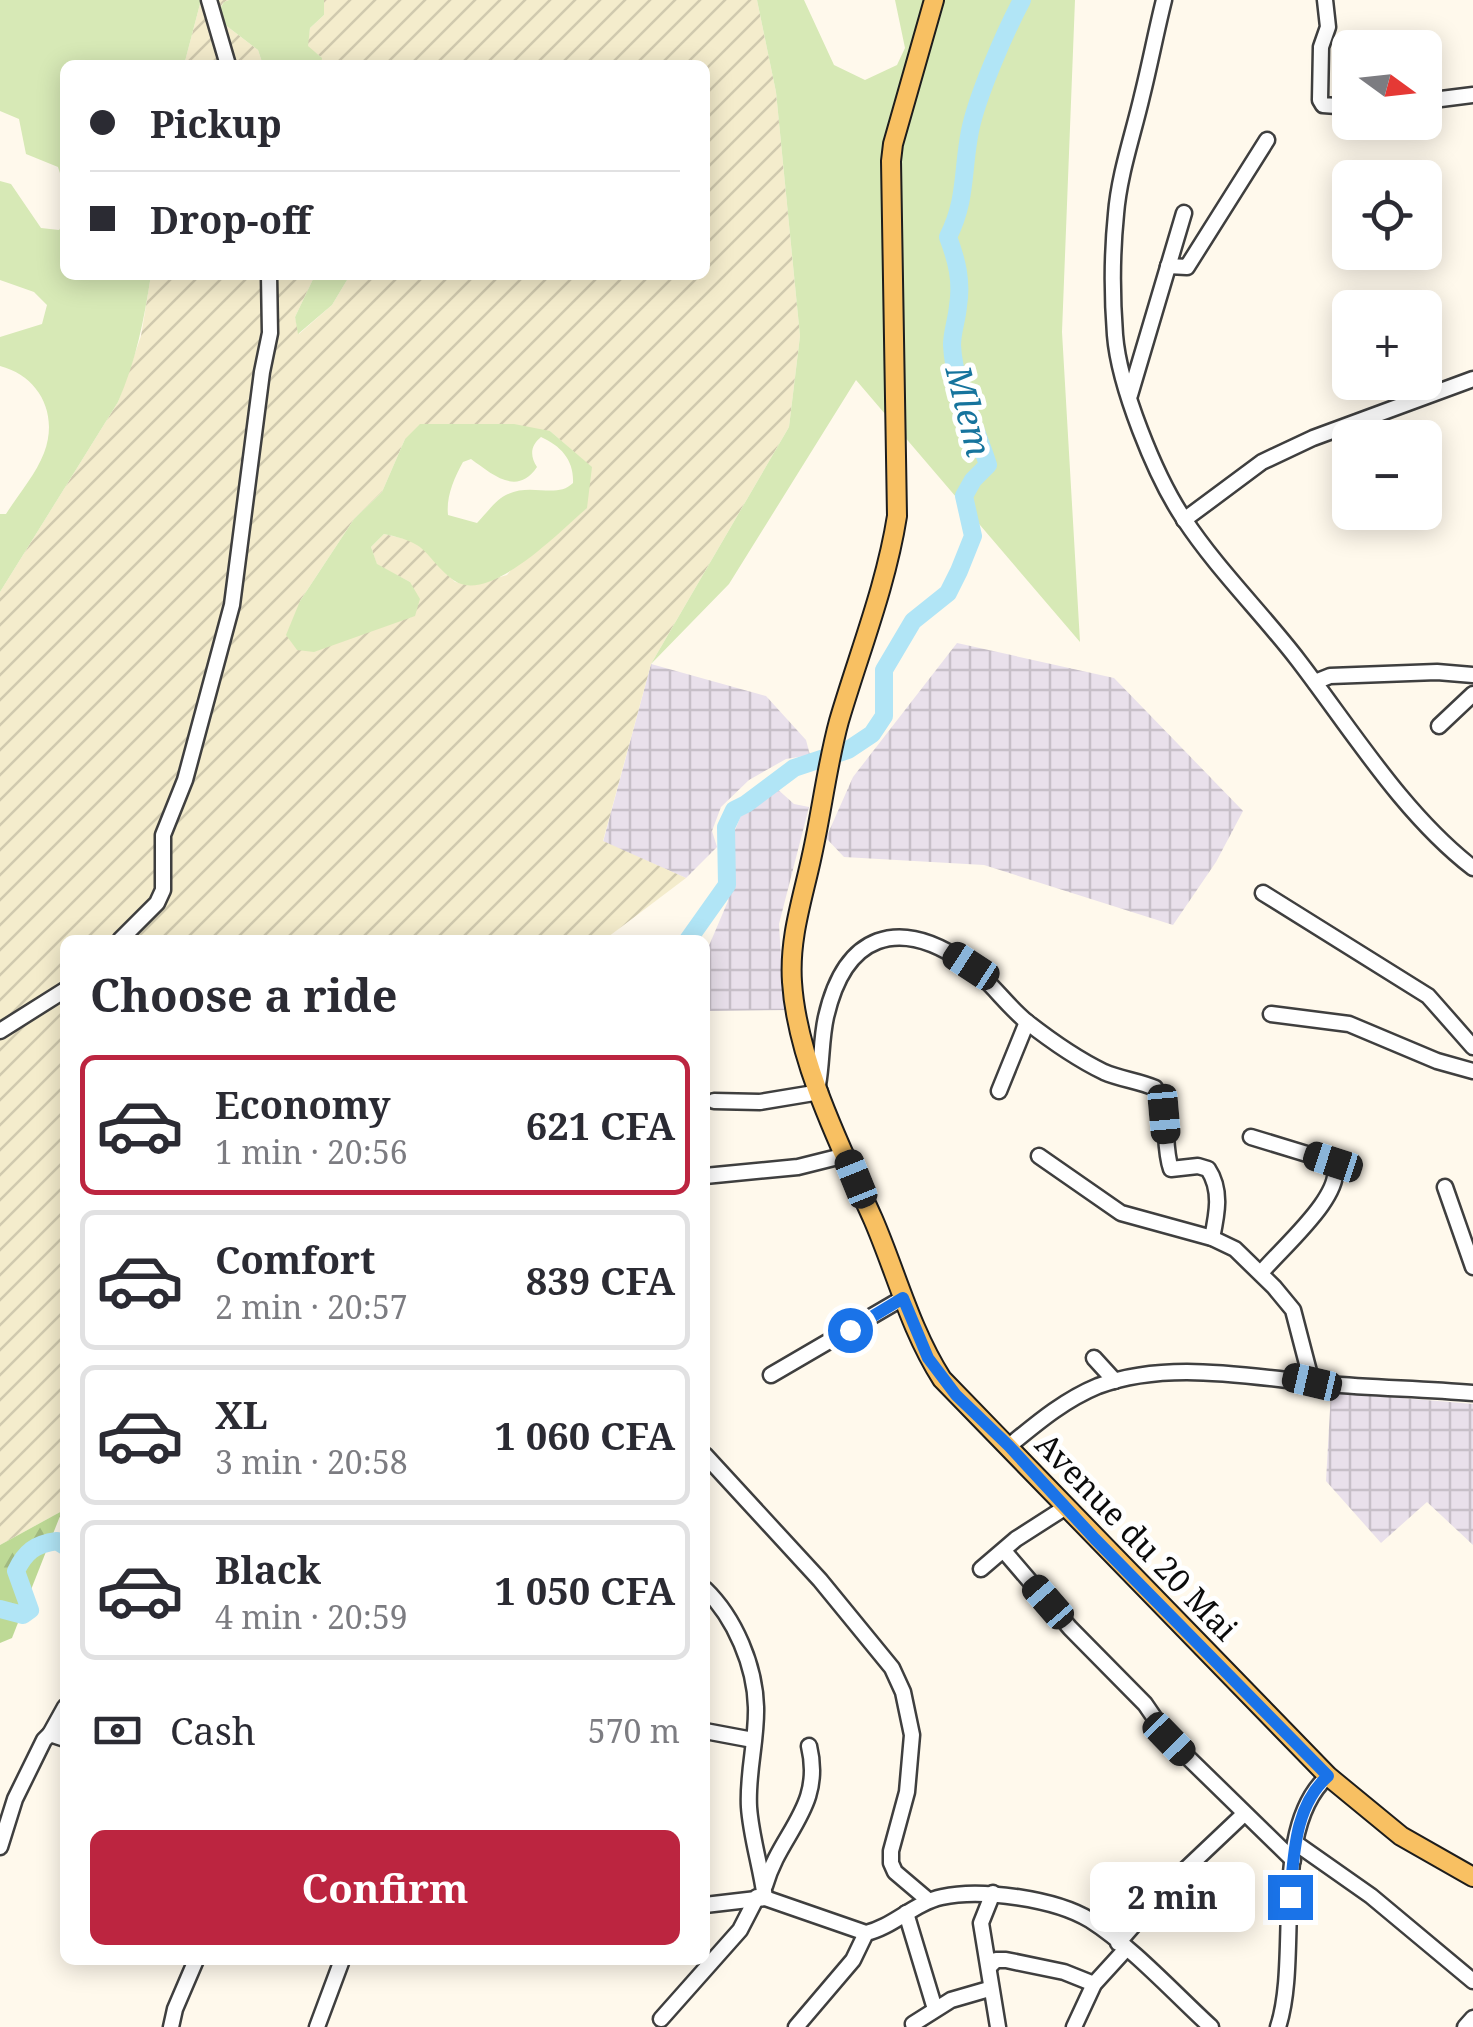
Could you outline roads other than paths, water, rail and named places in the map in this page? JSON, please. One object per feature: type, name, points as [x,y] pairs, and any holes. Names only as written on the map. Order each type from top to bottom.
[{"type":"main road","name":"Avenue du 20 Mai","points":[[934,0],[891,161],[897,516],[888,564],[832,751],[791,950],[798,1020],[819,1088],[918,1338],[942,1379],[1328,1776],[1401,1836],[1473,1877]]},
{"type":"street","points":[[209,0],[227,60]]},
{"type":"street","points":[[1164,0],[1116,210],[1115,336],[1130,396],[1158,472],[1184,520],[1384,774],[1447,846],[1473,868]]},
{"type":"street","points":[[1325,0],[1328,27],[1322,47],[1320,100],[1323,105],[1332,106]]},
{"type":"street","points":[[1442,98],[1473,95]]},
{"type":"street","points":[[1168,266],[1187,267],[1267,140]]},
{"type":"street","points":[[1130,396],[1184,213]]},
{"type":"street","points":[[125,935],[157,903],[163,890],[163,836],[185,780],[232,605],[270,333],[269,280]]},
{"type":"street","points":[[1184,520],[1262,462],[1313,438],[1473,379]]},
{"type":"street","points":[[1315,682],[1330,676],[1436,672],[1473,675]]},
{"type":"street","points":[[1439,726],[1473,694]]},
{"type":"street","points":[[1263,893],[1428,996],[1473,1047]]},
{"type":"street","points":[[714,1101],[760,1102],[819,1088],[826,1018],[849,964],[872,941],[904,935],[939,946],[971,966],[1027,1022],[1102,1071],[1155,1088],[1160,1094],[1171,1168],[1198,1166],[1208,1169],[1214,1178],[1218,1195],[1212,1238]]},
{"type":"street","points":[[0,1031],[60,993]]},
{"type":"street","points":[[1271,1014],[1349,1024],[1437,1061],[1473,1070]]},
{"type":"street","points":[[1000,1092],[1027,1022]]},
{"type":"street","points":[[1251,1137],[1333,1162],[1337,1170],[1337,1180],[1320,1206],[1261,1273]]},
{"type":"street","points":[[710,1176],[798,1167],[846,1155]]},
{"type":"street","points":[[1039,1156],[1122,1213],[1212,1238],[1235,1249],[1293,1310],[1312,1382]]},
{"type":"street","points":[[1445,1186],[1473,1267]]},
{"type":"street","points":[[771,1375],[903,1298]]},
{"type":"street","points":[[1094,1358],[1115,1381]]},
{"type":"street","points":[[1009,1446],[1048,1414],[1087,1392],[1115,1381],[1153,1374],[1291,1378],[1473,1393]]},
{"type":"street","points":[[710,1460],[820,1580],[892,1668],[910,1724],[912,1747],[907,1792],[891,1863],[895,1872],[928,1900]]},
{"type":"street","points":[[981,1569],[1026,1532],[1066,1507]]},
{"type":"street","points":[[1004,1551],[1070,1628],[1146,1704],[1169,1739],[1293,1860]]},
{"type":"street","points":[[710,1596],[734,1629],[749,1668],[756,1706],[749,1807],[762,1895]]},
{"type":"street","points":[[0,1847],[15,1799],[60,1715]]},
{"type":"street","points":[[710,1732],[753,1740]]},
{"type":"street","points":[[50,1734],[60,1736]]},
{"type":"street","points":[[710,1964],[740,1930],[762,1895],[774,1864],[808,1803],[814,1779],[809,1746]]},
{"type":"street","points":[[1278,2027],[1284,1998],[1293,1860],[1304,1804],[1328,1776]]},
{"type":"street","points":[[1074,2027],[1094,1984],[1170,1885],[1244,1814]]},
{"type":"street","points":[[1297,1844],[1344,1874],[1473,1981]]},
{"type":"street","points":[[796,2027],[852,1960],[866,1933],[928,1900],[964,1893],[993,1893],[1087,1918],[1211,2027]]},
{"type":"street","points":[[993,1893],[981,1922],[998,2027]]},
{"type":"street","points":[[710,1905],[762,1895],[866,1933]]},
{"type":"street","points":[[906,1913],[936,2009]]},
{"type":"street","points":[[990,1966],[996,1960],[1006,1960],[1064,1972],[1094,1984]]},
{"type":"street","points":[[171,2027],[194,1965]]},
{"type":"street","points":[[323,2025],[341,1965]]},
{"type":"street","points":[[661,2019],[709,1965]]},
{"type":"street","points":[[912,2026],[967,1993],[989,1989]]},
{"type":"street","points":[[1465,2027],[1473,2018]]},
{"type":"waterway","name":"Mlem","points":[[692,935],[727,885],[726,827],[734,810],[794,768],[848,750],[872,734],[884,716],[884,670],[913,621],[948,593],[973,536],[964,496],[988,465],[954,361],[952,340],[959,288],[948,237],[961,197],[974,117],[992,64],[1022,0]]},
{"type":"waterway","name":"Mlem","points":[[0,1609],[23,1615],[30,1610],[16,1571],[19,1564],[43,1544],[60,1543]]}]
